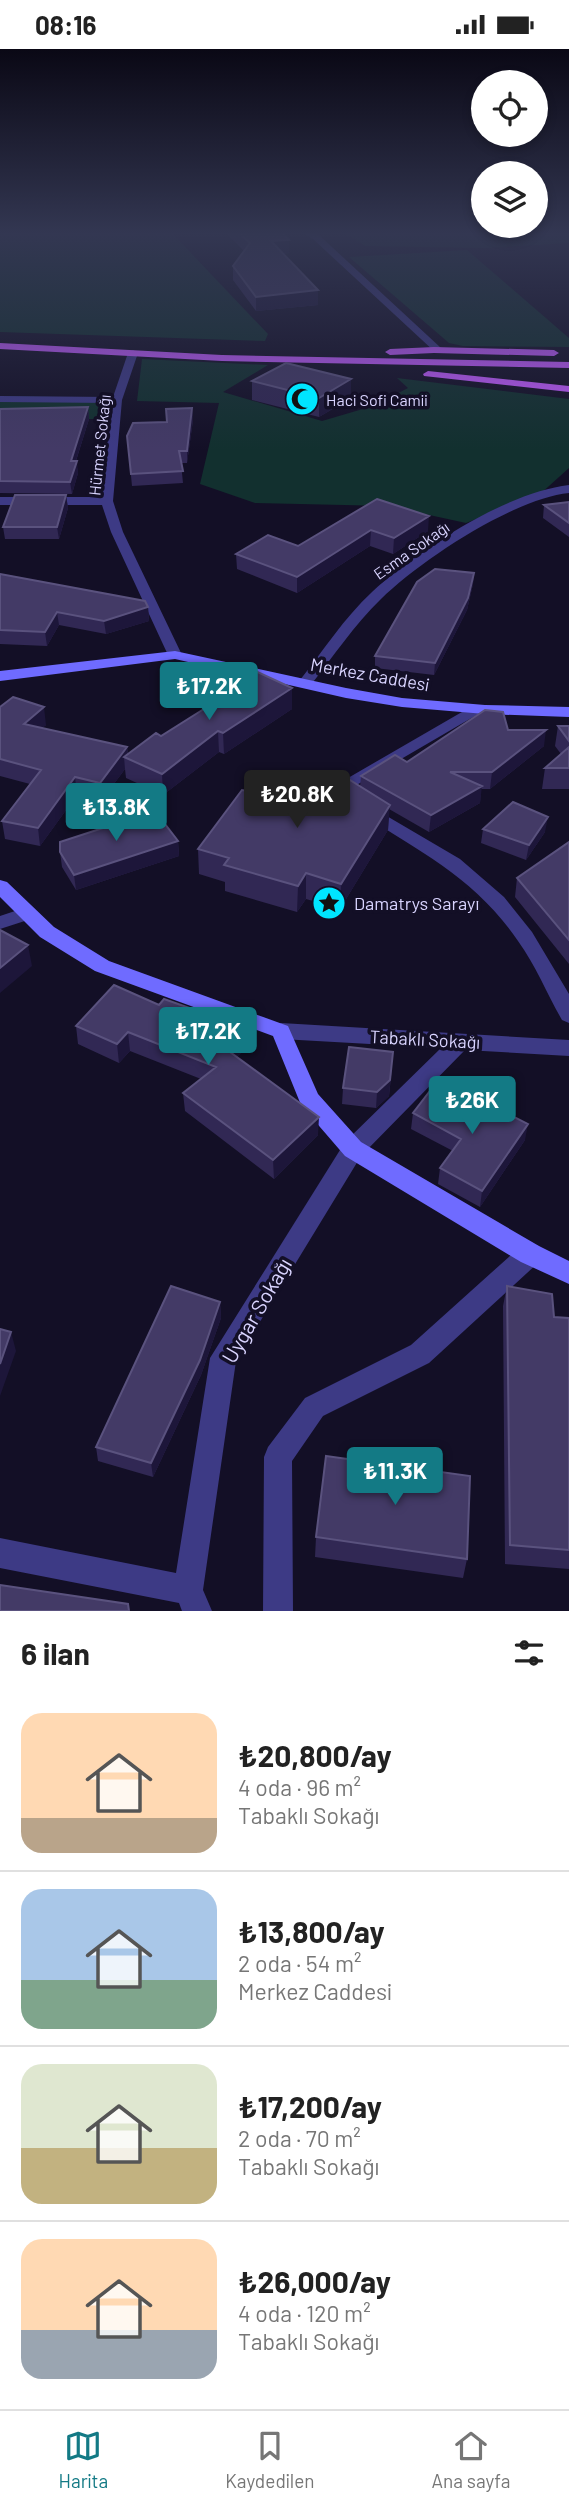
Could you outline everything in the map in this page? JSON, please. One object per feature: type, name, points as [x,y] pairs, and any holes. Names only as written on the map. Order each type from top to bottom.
[{"type":"main road","points":[[0,340],[348,354],[569,356]]},
{"type":"main road","points":[[0,346],[360,368],[569,389]]},
{"type":"main road","points":[[348,354],[438,350],[569,356]]},
{"type":"main road","points":[[222,358],[569,365]]},
{"type":"main road","points":[[360,368],[569,376]]},
{"type":"main road","name":"Merkez Caddesi","points":[[0,676],[174,655],[202,658],[348,693],[474,710],[569,712]]},
{"type":"main road","points":[[0,886],[47,932],[102,966],[281,1031],[309,1099],[353,1149],[530,1254],[569,1273]]},
{"type":"street","points":[[389,305],[438,350]]},
{"type":"street","name":"Hürmet Sokağı","points":[[133,353],[117,400],[107,501],[117,532],[174,655]]},
{"type":"street","points":[[0,400],[117,400]]},
{"type":"street","name":"Esma Sokağı","points":[[305,683],[376,596],[445,544],[538,494],[559,488],[569,489]]},
{"type":"street","points":[[0,501],[107,501]]},
{"type":"street","points":[[474,710],[337,789],[444,855],[484,886],[508,913],[552,977],[569,1015]]},
{"type":"street","points":[[0,923],[27,913]]},
{"type":"street","name":"Tabaklı Sokağı","points":[[281,1031],[569,1048]]},
{"type":"street","name":"Uygar Sokağı","points":[[192,1600],[223,1358],[353,1149],[461,1041]]},
{"type":"street","points":[[278,1611],[278,1457],[314,1407],[420,1354],[530,1254]]},
{"type":"street","points":[[0,1553],[192,1600]]},
{"type":"green space","points":[[0,305],[240,305],[268,334],[265,341],[0,332]]},
{"type":"green space","points":[[405,305],[531,305],[569,338],[569,347],[463,346],[449,343]]},
{"type":"green space","points":[[142,359],[268,365],[223,392],[322,421],[373,406],[408,388],[397,378],[569,399],[569,468],[539,495],[466,523],[388,506],[255,503],[200,484],[219,403],[137,401]]},
{"type":"green space","points":[[0,396],[116,398],[114,419],[0,419]]},
{"type":"building","points":[[286,363],[351,379],[319,398],[252,381]]},
{"type":"building","points":[[88,407],[71,461],[77,461],[70,482],[0,481],[0,409]]},
{"type":"building","points":[[192,408],[187,451],[179,451],[183,471],[131,474],[127,436],[133,423],[167,422],[166,409]]},
{"type":"building","points":[[15,495],[66,495],[57,527],[3,527]]},
{"type":"building","points":[[377,499],[429,516],[394,538],[371,530],[297,577],[236,554],[268,535],[298,546]]},
{"type":"building","points":[[569,502],[569,523],[544,505]]},
{"type":"building","points":[[435,569],[474,573],[468,598],[435,663],[375,656],[417,582]]},
{"type":"building","points":[[0,574],[145,601],[148,607],[104,621],[57,612],[45,632],[0,630]]},
{"type":"building","points":[[253,670],[292,688],[223,733],[218,731],[162,774],[124,757],[156,733],[161,736],[226,695],[219,692]]},
{"type":"building","points":[[13,697],[44,707],[24,724],[127,747],[100,783],[75,777],[38,828],[2,821],[41,770],[0,759],[0,707]]},
{"type":"building","points":[[485,710],[503,712],[508,730],[546,730],[492,772],[450,772],[482,786],[431,815],[361,776],[395,755],[407,762]]},
{"type":"building","points":[[558,726],[569,726],[569,741]]},
{"type":"building","points":[[569,747],[569,768],[545,768]]},
{"type":"building","points":[[272,776],[296,783],[299,778],[330,786],[345,777],[390,805],[341,884],[306,873],[298,886],[224,865],[229,858],[198,849],[242,790],[259,793]]},
{"type":"building","points":[[513,802],[548,817],[529,845],[483,829]]},
{"type":"building","points":[[155,811],[178,841],[74,875],[60,852],[60,842]]},
{"type":"building","points":[[569,842],[569,940],[517,878]]},
{"type":"building","points":[[0,930],[28,945],[0,968]]},
{"type":"building","points":[[114,985],[159,1005],[164,999],[246,1028],[226,1049],[319,1117],[273,1160],[183,1093],[216,1067],[128,1032],[117,1044],[76,1026]]},
{"type":"building","points":[[349,1047],[393,1052],[390,1080],[377,1092],[343,1088]]},
{"type":"building","points":[[433,1087],[481,1111],[487,1103],[528,1124],[482,1191],[440,1168],[461,1139],[413,1113]]},
{"type":"building","points":[[171,1286],[220,1302],[200,1360],[151,1463],[96,1447]]},
{"type":"building","points":[[507,1286],[552,1294],[554,1317],[569,1318],[569,1550],[510,1545]]},
{"type":"building","points":[[0,1329],[11,1332],[0,1364]]},
{"type":"building","points":[[326,1456],[470,1476],[467,1559],[316,1537]]},
{"type":"building","points":[[0,1585],[128,1604],[129,1611],[0,1611]]},
{"type":"place","name":"Haci Sofi Camii","points":[[302,399]]},
{"type":"place","name":"Damatrys Sarayı","points":[[329,903]]}]
